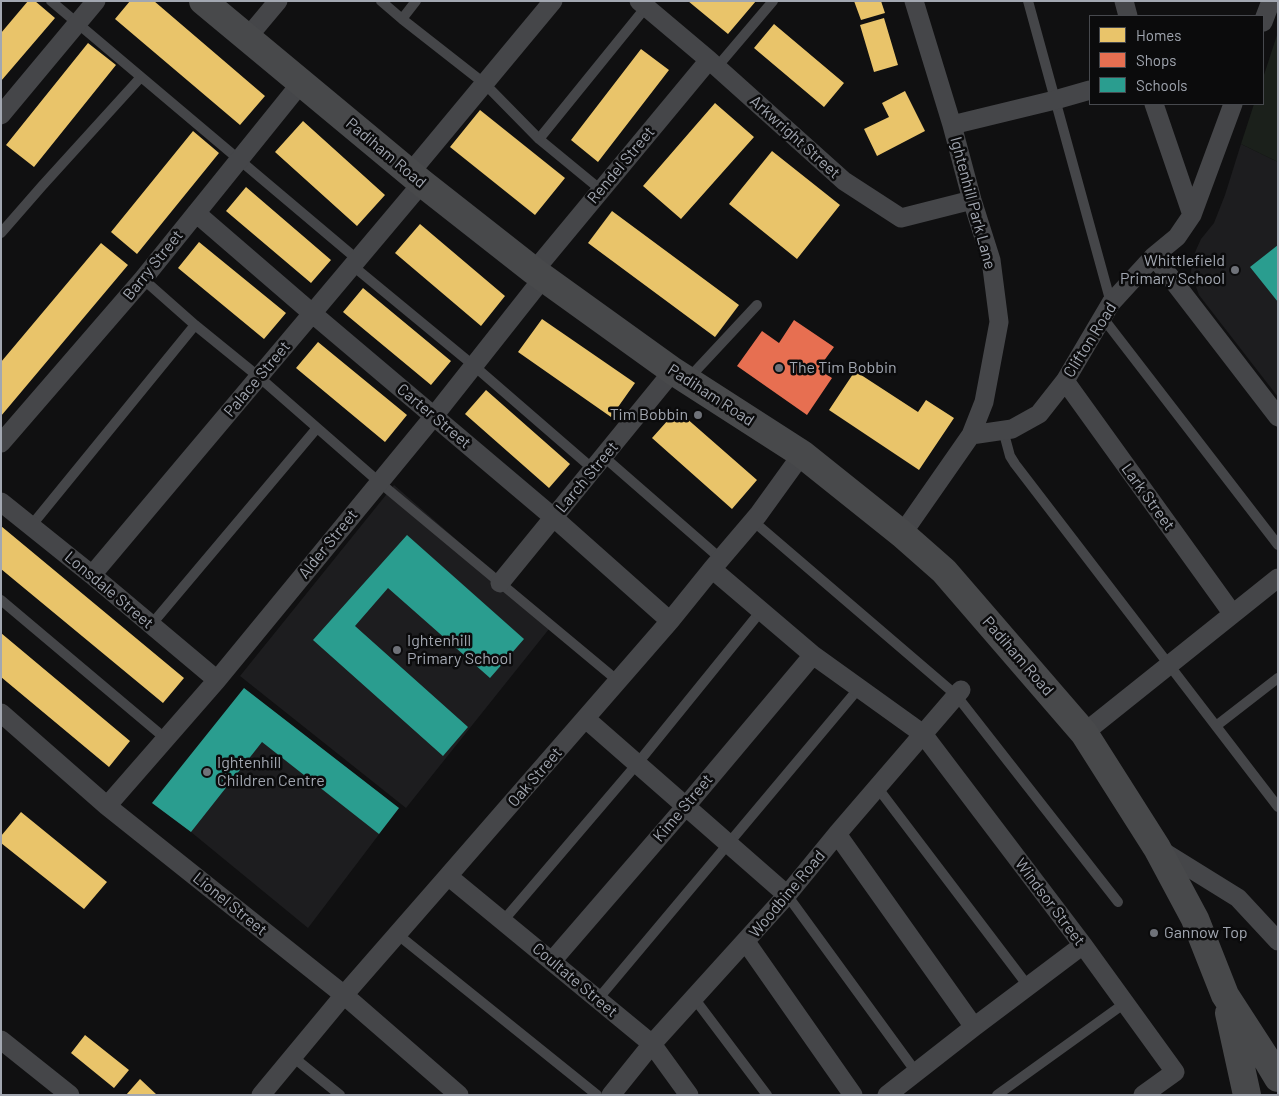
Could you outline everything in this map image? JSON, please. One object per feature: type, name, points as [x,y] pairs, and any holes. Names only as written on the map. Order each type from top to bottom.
[{"type":"main road","name":"Padiham Road","points":[[203,1],[416,178],[539,275],[680,375],[802,454],[902,534],[944,571],[1084,733],[1157,848],[1195,919],[1225,995],[1278,1078]]},
{"type":"main road","points":[[1225,995],[1247,1095]]},
{"type":"street","points":[[1,115],[96,1]]},
{"type":"street","points":[[247,38],[278,1]]},
{"type":"street","name":"Palace Street","points":[[92,576],[355,263],[485,84],[554,1]]},
{"type":"street","name":"Ightenhill Park Lane","points":[[902,534],[971,435],[984,402],[999,322],[991,260],[914,1]]},
{"type":"street","points":[[1124,1],[1128,15]]},
{"type":"street","points":[[1264,19],[1270,1]]},
{"type":"street","name":"Arkwright Street","points":[[643,4],[844,181],[901,218],[972,200]]},
{"type":"street","name":"Rendel Street","points":[[539,275],[601,190],[713,64]]},
{"type":"street","name":"Barry Street","points":[[1,443],[143,279],[301,83]]},
{"type":"street","points":[[952,125],[1089,90]]},
{"type":"street","points":[[1154,105],[1192,215]]},
{"type":"street","name":"Clifton Road","points":[[971,435],[1012,429],[1039,414],[1064,381],[1107,310],[1154,256],[1177,237],[1192,215],[1233,105]]},
{"type":"street","name":"Carter Street","points":[[196,213],[553,517],[670,621]]},
{"type":"street","points":[[1154,256],[1278,417]]},
{"type":"street","name":"Alder Street","points":[[107,806],[217,680],[434,416],[474,365],[539,275]]},
{"type":"street","name":"Larch Street","points":[[500,583],[598,463],[680,375]]},
{"type":"street","name":"Lark Street","points":[[1064,381],[1232,613]]},
{"type":"street","name":"Oak Street","points":[[261,1095],[344,994],[670,621],[753,521],[802,454]]},
{"type":"street","name":"Lonsdale Street","points":[[1,502],[217,680]]},
{"type":"street","name":"Windsor Street","points":[[716,564],[761,611],[813,655],[923,734],[1083,946],[1175,1072],[1142,1095]]},
{"type":"street","points":[[1084,733],[1278,578]]},
{"type":"street","name":"Kime Street","points":[[552,961],[813,655]]},
{"type":"street","name":"Woodbine Road","points":[[611,1095],[652,1044],[746,942],[959,693]]},
{"type":"street","name":"Lionel Street","points":[[1,713],[107,806],[344,994],[459,1095]]},
{"type":"street","points":[[586,719],[787,895]]},
{"type":"street","points":[[837,834],[974,1027]]},
{"type":"street","name":"Padiham Road","points":[[1157,848],[1238,898],[1278,940]]},
{"type":"street","name":"Coultate Street","points":[[448,876],[652,1044],[689,1095]]},
{"type":"street","points":[[746,942],[853,1095]]},
{"type":"street","points":[[887,1095],[1083,946]]},
{"type":"street","points":[[1,1040],[70,1095]]},
{"type":"lane","points":[[51,1],[474,365],[598,463],[716,564]]},
{"type":"lane","points":[[380,1],[485,84],[539,140],[601,190]]},
{"type":"lane","points":[[402,19],[416,1]]},
{"type":"lane","points":[[713,64],[773,1]]},
{"type":"lane","points":[[1028,1],[1056,100],[1107,310],[1278,545]]},
{"type":"lane","points":[[539,140],[643,4]]},
{"type":"lane","points":[[1,233],[140,77]]},
{"type":"lane","points":[[143,279],[379,482],[618,681]]},
{"type":"lane","points":[[680,375],[757,305]]},
{"type":"lane","points":[[31,526],[195,325]]},
{"type":"lane","points":[[151,625],[317,428]]},
{"type":"lane","points":[[1003,430],[1010,456],[1278,807]]},
{"type":"lane","points":[[753,521],[959,693],[1118,902]]},
{"type":"lane","points":[[1,600],[166,739]]},
{"type":"lane","points":[[502,920],[637,764],[761,611]]},
{"type":"lane","points":[[1216,726],[1278,678]]},
{"type":"lane","points":[[598,999],[860,688]]},
{"type":"lane","points":[[877,787],[1028,986]]},
{"type":"lane","points":[[787,895],[916,1072]]},
{"type":"lane","points":[[397,934],[597,1095]]},
{"type":"lane","points":[[694,998],[767,1095]]},
{"type":"lane","points":[[997,1095],[1125,1003]]},
{"type":"lane","points":[[293,1056],[340,1095]]},
{"type":"shaded area","points":[[1278,32],[1278,162],[1241,144],[1254,105],[1264,105],[1264,75]]},
{"type":"shaded area","name":"Whittlefield Primary School","points":[[1241,144],[1278,162],[1278,397],[1199,295],[1191,273],[1192,261],[1196,250],[1201,239],[1214,223]]},
{"type":"shaded area","name":"Ightenhill Primary School","points":[[394,485],[553,624],[406,808],[240,676]]},
{"type":"shaded area","points":[[244,688],[399,808],[308,928],[191,832],[152,803]]},
{"type":"building: Homes","points":[[28,1],[35,1],[55,18],[1,81],[1,33]]},
{"type":"building: Homes","points":[[130,1],[154,1],[265,96],[240,125],[115,19]]},
{"type":"building: Homes","points":[[688,1],[756,1],[728,34]]},
{"type":"building: Homes","points":[[854,1],[881,1],[885,13],[861,20]]},
{"type":"building: Homes","points":[[884,18],[898,65],[874,72],[860,25]]},
{"type":"building: Homes","points":[[774,24],[844,83],[824,107],[754,48]]},
{"type":"building: Homes","points":[[88,43],[116,65],[34,167],[6,145]]},
{"type":"building: Homes","points":[[641,49],[669,70],[598,162],[571,140]]},
{"type":"building: Homes","points":[[905,91],[925,131],[877,156],[864,129],[889,117],[882,103]]},
{"type":"building: Homes","points":[[715,103],[754,137],[681,219],[643,186]]},
{"type":"building: Homes","points":[[480,110],[565,178],[535,215],[450,147]]},
{"type":"building: Homes","points":[[303,121],[385,195],[357,226],[275,152]]},
{"type":"building: Homes","points":[[193,131],[219,153],[137,254],[111,232]]},
{"type":"building: Homes","points":[[772,151],[840,205],[797,259],[729,204]]},
{"type":"building: Homes","points":[[246,187],[331,260],[311,283],[226,211]]},
{"type":"building: Homes","points":[[612,211],[739,305],[715,337],[588,243]]},
{"type":"building: Homes","points":[[420,224],[505,296],[481,326],[395,253]]},
{"type":"building: Homes","points":[[199,242],[286,313],[264,339],[178,268]]},
{"type":"building: Homes","points":[[101,243],[128,265],[1,416],[1,362]]},
{"type":"building: Homes","points":[[363,288],[451,361],[431,385],[343,312]]},
{"type":"building: Homes","points":[[542,319],[635,383],[611,417],[518,352]]},
{"type":"building: Homes","points":[[318,342],[407,415],[385,442],[296,368]]},
{"type":"building: Homes","points":[[855,371],[918,412],[926,400],[954,418],[919,470],[829,410]]},
{"type":"building: Homes","points":[[486,390],[570,464],[549,488],[465,414]]},
{"type":"building: Homes","points":[[677,410],[757,480],[732,509],[652,438]]},
{"type":"building: Homes","points":[[1,526],[184,678],[163,703],[1,569]]},
{"type":"building: Homes","points":[[1,633],[130,741],[109,767],[1,677]]},
{"type":"building: Homes","points":[[21,812],[107,882],[84,909],[1,843],[1,836]]},
{"type":"building: Homes","points":[[85,1035],[129,1070],[114,1088],[71,1053]]},
{"type":"building: Homes","points":[[140,1079],[157,1095],[126,1095]]},
{"type":"building: Shops","name":"The Tim Bobbin","points":[[794,320],[834,347],[818,369],[832,378],[807,415],[737,366],[762,331],[779,343]]},
{"type":"building: Schools","points":[[1278,245],[1278,302],[1250,267]]},
{"type":"building: Schools","points":[[407,535],[524,639],[490,678],[388,588],[355,626],[468,727],[443,756],[313,640]]},
{"type":"building: Schools","name":"Ightenhill Children Centre","points":[[244,688],[399,808],[379,834],[262,742],[191,832],[152,803]]},
{"type":"place","name":"Whittlefield Primary School","points":[[1235,270]]},
{"type":"place","name":"The Tim Bobbin","points":[[779,368]]},
{"type":"place","name":"Tim Bobbin","points":[[698,415]]},
{"type":"place","name":"Ightenhill Primary School","points":[[397,650]]},
{"type":"place","name":"Ightenhill Children Centre","points":[[207,772]]},
{"type":"place","name":"Gannow Top","points":[[1154,933]]}]
